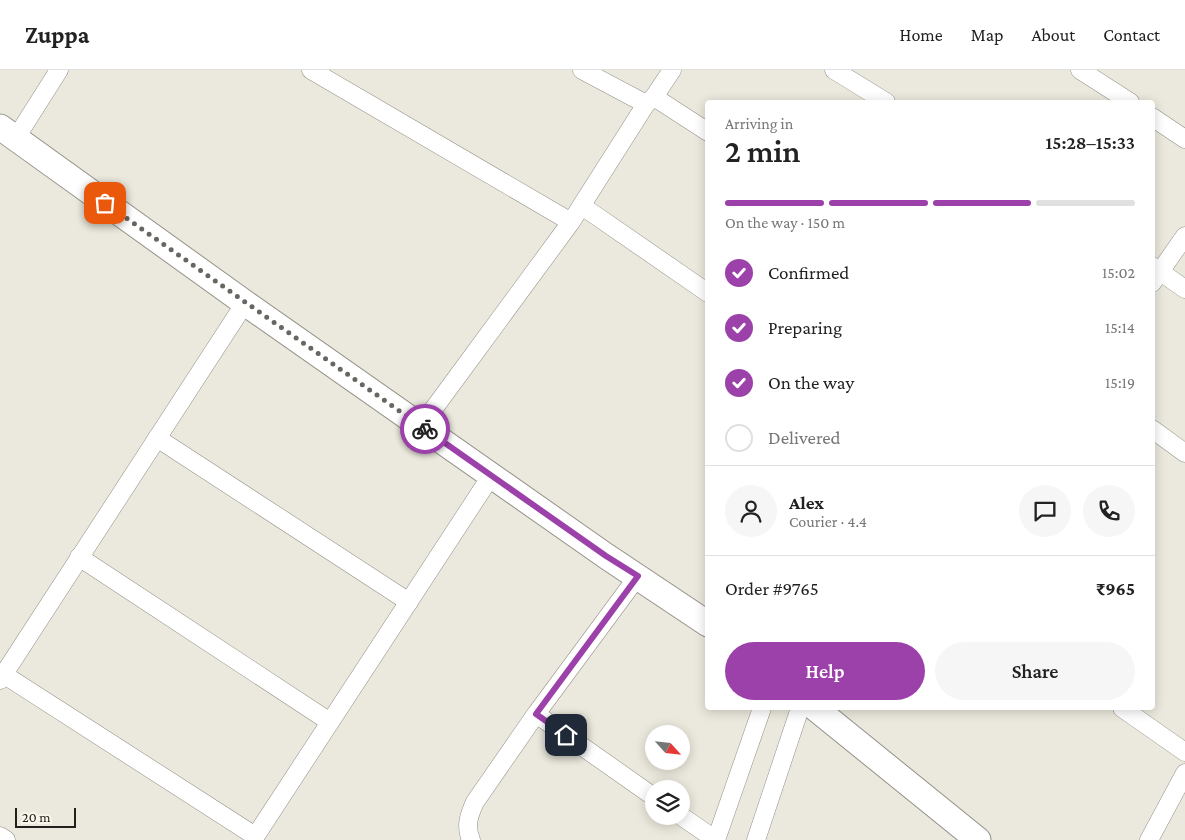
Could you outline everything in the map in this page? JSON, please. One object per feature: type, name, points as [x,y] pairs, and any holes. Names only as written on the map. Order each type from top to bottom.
[{"type":"street","points":[[59,70],[8,132],[245,303],[491,476],[705,622]]},
{"type":"street","points":[[310,70],[571,222]]},
{"type":"street","points":[[582,70],[650,100],[705,130]]},
{"type":"street","points":[[421,426],[571,222],[650,100],[672,70]]},
{"type":"street","points":[[834,70],[883,100]]},
{"type":"street","points":[[1080,70],[1127,100]]},
{"type":"street","points":[[1155,119],[1185,139]]},
{"type":"street","points":[[582,206],[705,291]]},
{"type":"street","points":[[1185,236],[1155,274],[1185,288]]},
{"type":"street","points":[[245,303],[2,677],[254,838],[491,476]]},
{"type":"street","points":[[1155,431],[1185,453]]},
{"type":"street","points":[[157,438],[409,602]]},
{"type":"street","points":[[79,557],[330,722]]},
{"type":"street","points":[[471,840],[467,833],[468,818],[474,802],[536,714],[638,576]]},
{"type":"street","points":[[690,822],[716,840],[761,710]]},
{"type":"street","points":[[756,840],[799,710]]},
{"type":"street","points":[[817,710],[978,840]]},
{"type":"street","points":[[1125,710],[1185,752]]},
{"type":"street","points":[[536,714],[645,791]]},
{"type":"street","points":[[1149,840],[1185,773]]},
{"type":"street","points":[[0,836],[6,840]]},
{"type":"way so far","points":[[105,203],[425,429]]},
{"type":"route","points":[[425,429],[606,556],[638,576],[536,714],[566,735]]}]
